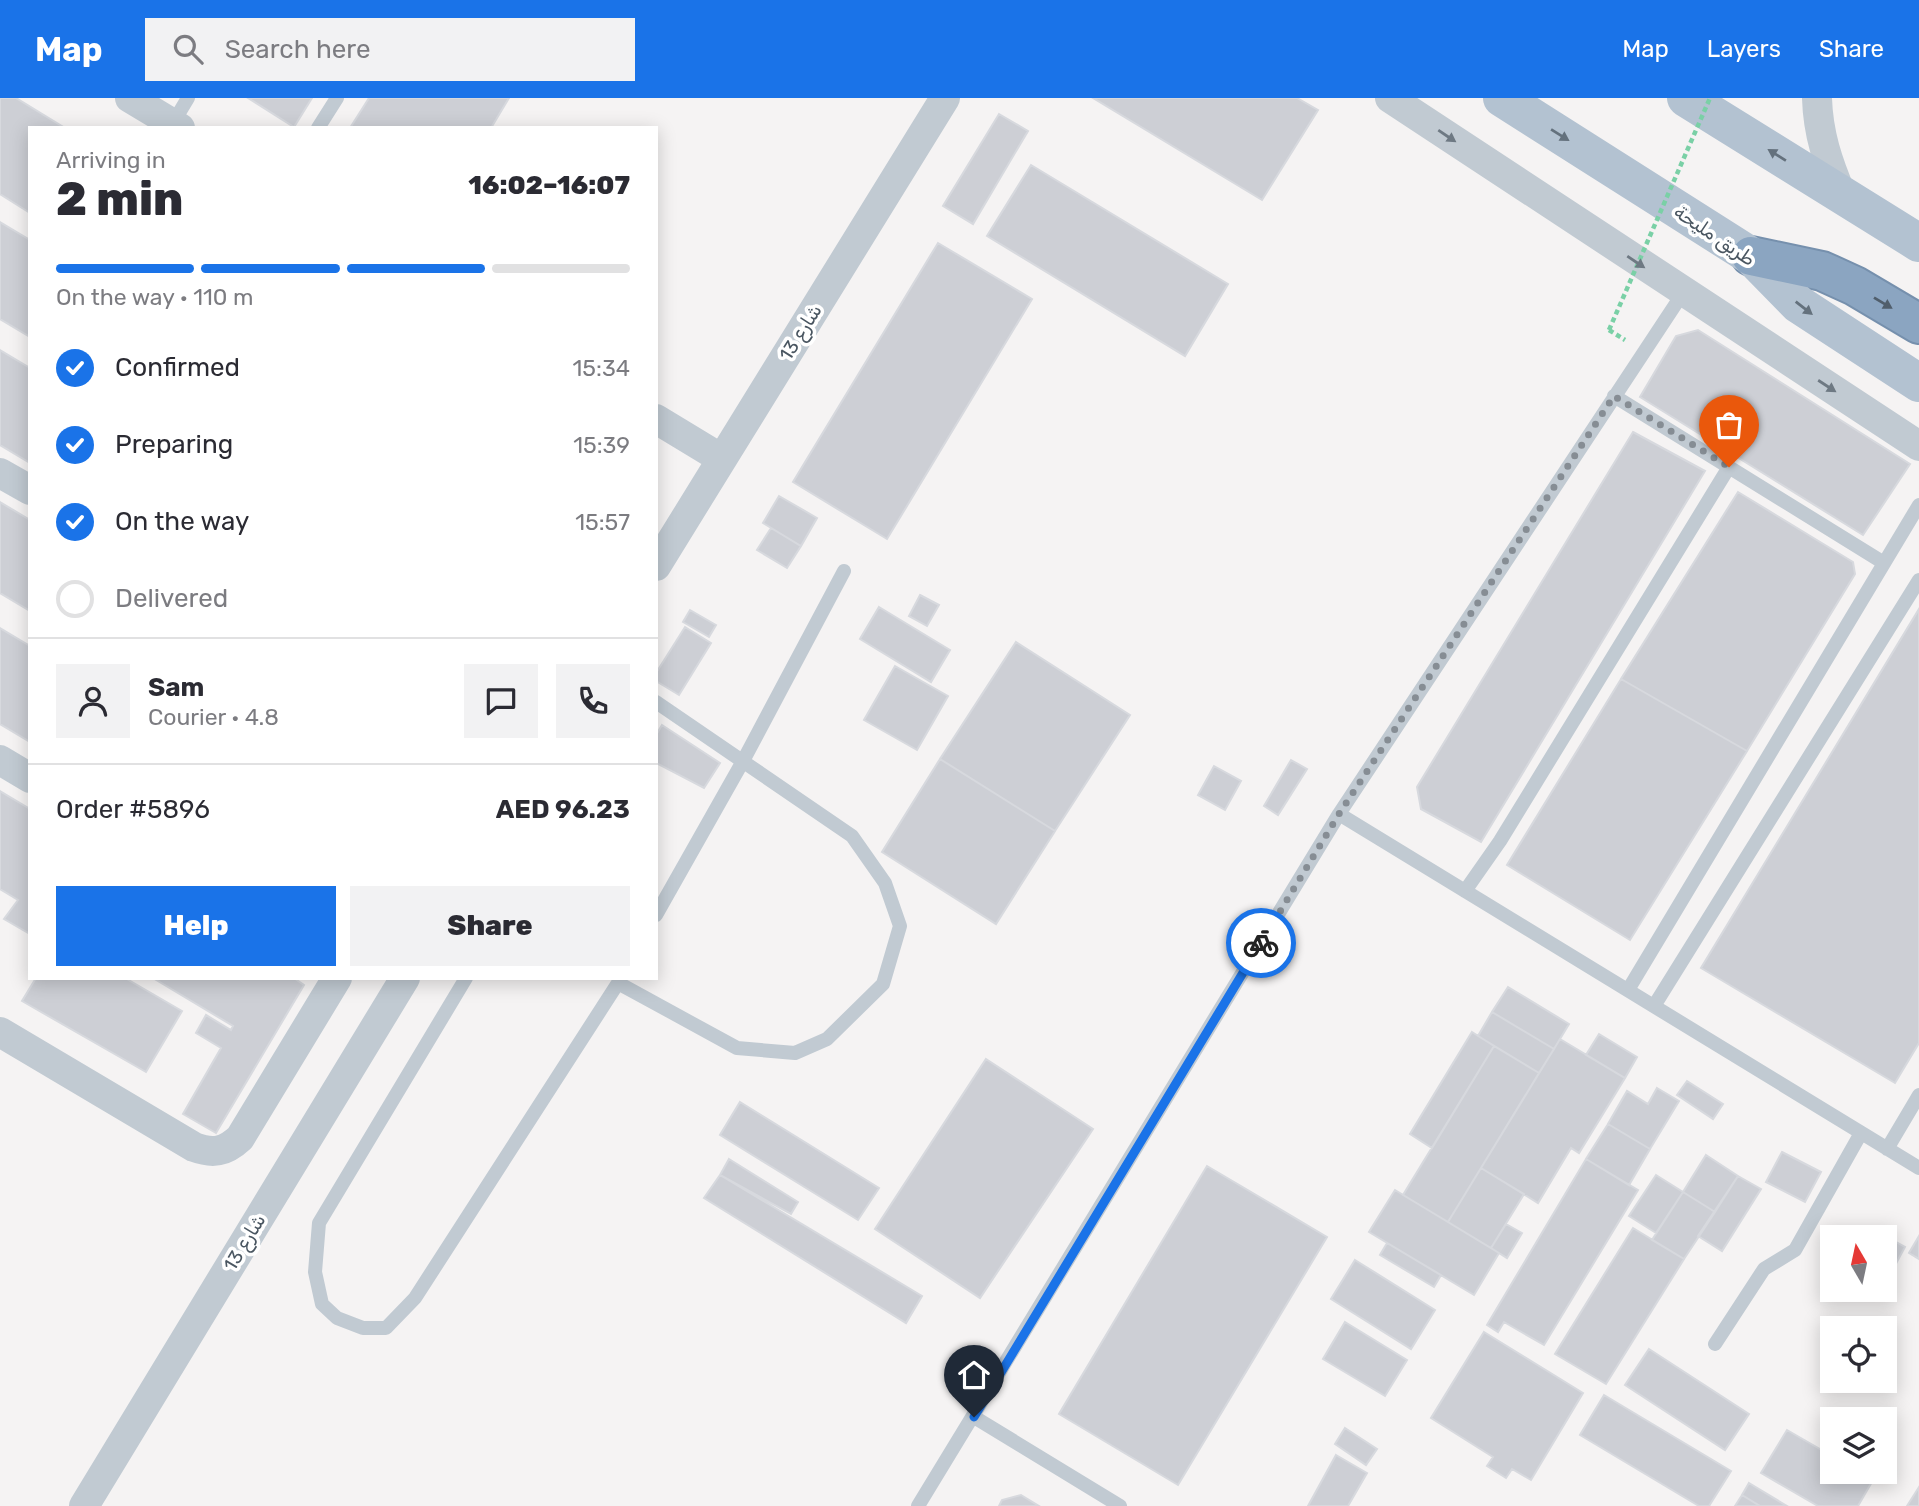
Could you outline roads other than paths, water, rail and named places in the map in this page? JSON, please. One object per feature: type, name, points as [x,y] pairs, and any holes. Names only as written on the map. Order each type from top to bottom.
[{"type":"highway","points":[[1751,256],[1822,271],[1855,286],[1919,324]]},
{"type":"main road","name":"طريق مليحة","points":[[1502,98],[1751,256],[1798,304],[1919,383]]},
{"type":"main road","points":[[1686,98],[1919,243]]},
{"type":"street","points":[[130,98],[176,126]]},
{"type":"street","name":"شارع 13","points":[[658,563],[945,98]]},
{"type":"street","points":[[1390,98],[1919,446]]},
{"type":"street","points":[[1817,98],[1817,121],[1826,159],[1842,196]]},
{"type":"street","points":[[658,420],[722,459]]},
{"type":"street","points":[[0,473],[28,489]]},
{"type":"street","points":[[0,760],[28,777]]},
{"type":"street","points":[[0,1032],[194,1147],[219,1152],[231,1147],[240,1138],[336,980]]},
{"type":"street","name":"شارع 13","points":[[84,1506],[404,980]]},
{"type":"lane","points":[[176,126],[188,98]]},
{"type":"lane","points":[[319,126],[337,98]]},
{"type":"lane","points":[[918,1506],[1339,814],[1683,293]]},
{"type":"lane","points":[[1614,396],[1884,563]]},
{"type":"lane","points":[[1465,891],[1500,841],[1729,467]]},
{"type":"lane","points":[[1628,990],[1919,505]]},
{"type":"lane","points":[[658,911],[743,761],[844,571]]},
{"type":"lane","points":[[1654,1006],[1919,580]]},
{"type":"lane","points":[[465,980],[319,1223],[315,1272],[322,1304],[337,1318],[363,1328],[386,1328],[415,1298],[619,980],[737,1048],[795,1053],[827,1039],[883,984],[900,926],[885,883],[852,836],[658,703]]},
{"type":"lane","points":[[1339,814],[1919,1168]]},
{"type":"lane","points":[[1887,1149],[1919,1095]]},
{"type":"lane","points":[[1714,1344],[1764,1269],[1795,1250],[1861,1132]]},
{"type":"lane","points":[[974,1417],[1120,1506]]}]
